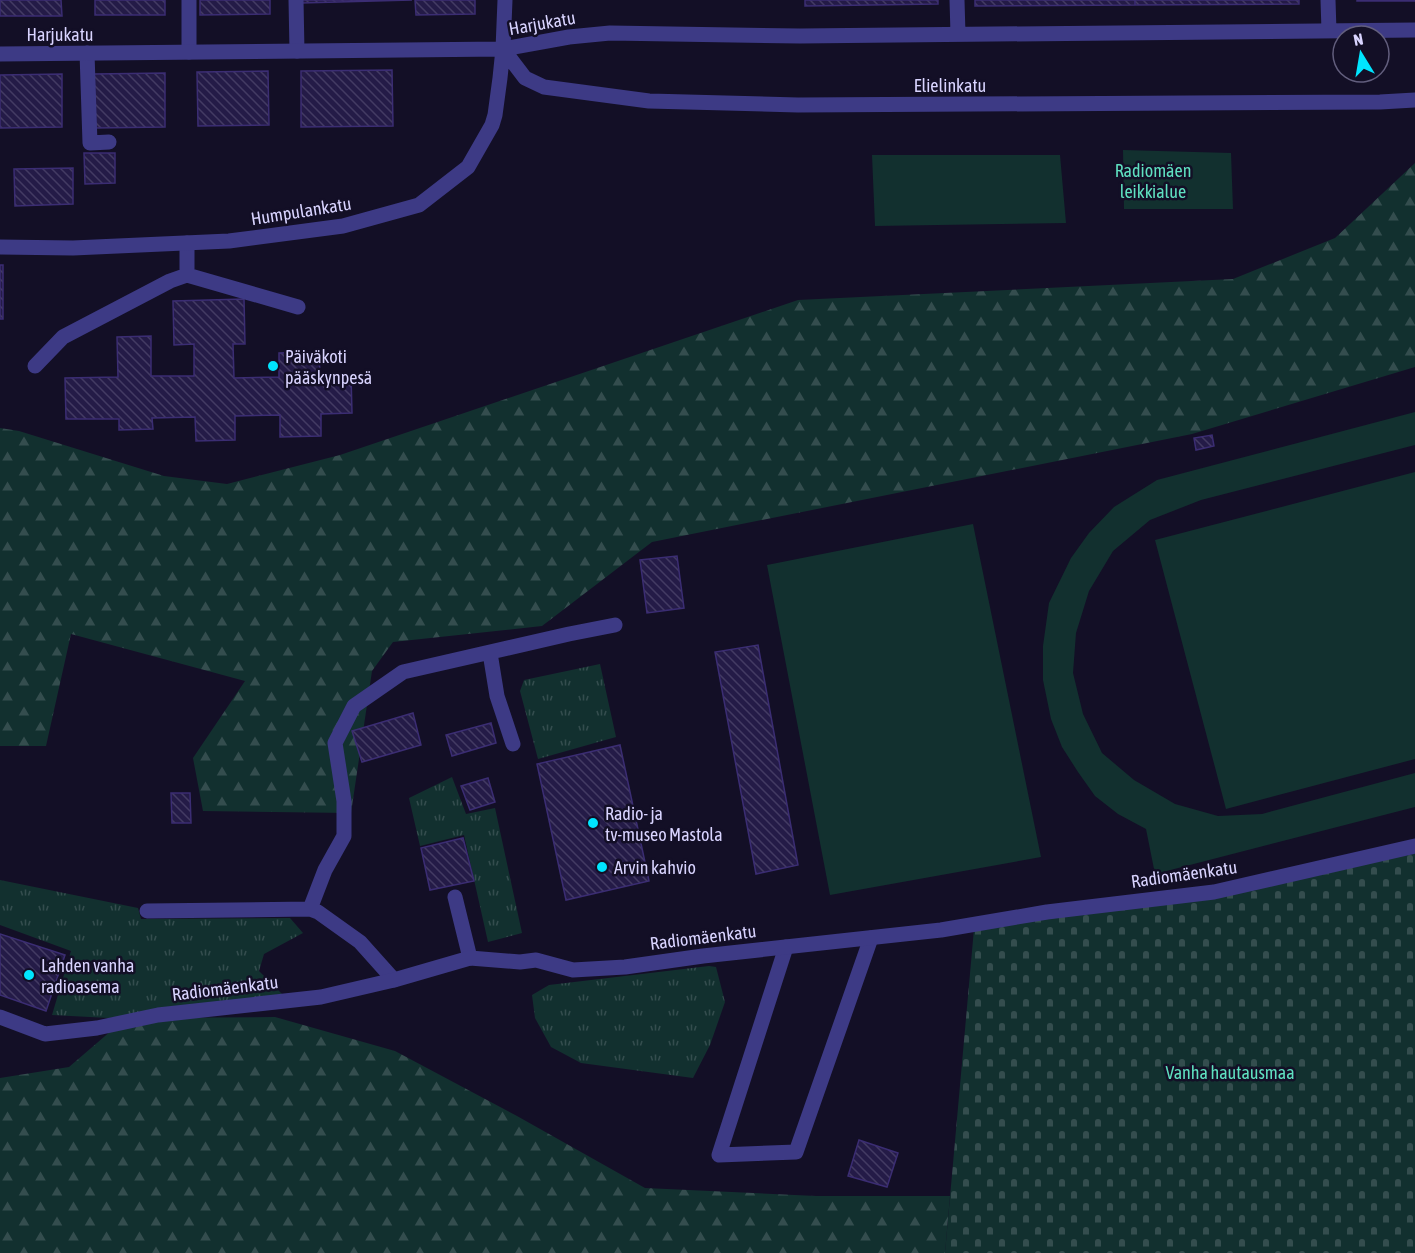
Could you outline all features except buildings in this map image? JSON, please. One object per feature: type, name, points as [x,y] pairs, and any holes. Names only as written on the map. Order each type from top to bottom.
[{"type":"street","points":[[189,0],[189,52]]},
{"type":"street","points":[[296,0],[297,51]]},
{"type":"street","name":"Humpulankatu","points":[[0,247],[73,248],[229,242],[343,226],[419,205],[468,167],[492,125],[503,49],[505,0]]},
{"type":"street","points":[[957,0],[958,34]]},
{"type":"street","points":[[1328,0],[1329,31]]},
{"type":"street","name":"Harjukatu","points":[[0,54],[503,49],[569,37],[610,33],[800,36],[1415,30]]},
{"type":"street","name":"Elielinkatu","points":[[503,49],[525,78],[544,87],[649,101],[810,105],[1415,100]]},
{"type":"street","points":[[87,53],[90,143],[109,142]]},
{"type":"street","points":[[187,243],[187,275]]},
{"type":"street","points":[[35,366],[63,337],[170,281],[187,275],[298,307]]},
{"type":"street","points":[[310,909],[324,870],[345,836],[344,801],[335,743],[354,706],[403,672],[615,625]]},
{"type":"street","points":[[490,653],[497,696],[513,744]]},
{"type":"street","name":"Radiomäenkatu","points":[[0,1017],[45,1034],[97,1028],[158,1016],[321,997],[394,980],[470,958],[520,962],[536,960],[573,970],[625,967],[941,930],[1047,912],[1214,892],[1415,846]]},
{"type":"street","points":[[455,897],[470,958]]},
{"type":"street","points":[[147,911],[310,909],[318,912],[360,942],[394,980]]},
{"type":"street","points":[[786,947],[719,1155],[796,1152],[871,938]]},
{"type":"green space","name":"Radiomäen leikkialue","points":[[1123,150],[1231,153],[1233,209],[1124,209]]},
{"type":"green space","points":[[872,155],[1060,155],[1066,223],[875,226]]},
{"type":"green space","points":[[1415,163],[1415,367],[1192,434],[652,542],[542,626],[393,642],[372,671],[351,813],[203,811],[193,758],[245,681],[71,634],[46,746],[0,746],[0,428],[19,431],[164,476],[227,484],[340,455],[798,300],[1233,279],[1335,238]]},
{"type":"green space","points":[[1415,412],[1415,445],[1201,500],[1150,520],[1113,551],[1089,591],[1076,633],[1073,673],[1083,714],[1102,753],[1134,780],[1175,804],[1218,816],[1262,814],[1415,773],[1415,807],[1155,874],[1146,829],[1118,814],[1095,796],[1062,747],[1051,719],[1043,680],[1043,646],[1049,603],[1071,558],[1089,533],[1114,507],[1157,480]]},
{"type":"green space","points":[[1415,472],[1415,759],[1226,809],[1155,540]]},
{"type":"green space","points":[[973,524],[1041,857],[830,895],[767,565]]},
{"type":"green space","points":[[600,664],[616,737],[538,759],[520,691],[524,680]]},
{"type":"green space","points":[[452,777],[466,814],[495,808],[522,933],[488,942],[464,835],[420,846],[409,798]]},
{"type":"green space","name":"Vanha hautausmaa","points":[[1415,852],[1415,1253],[945,1253],[974,929]]},
{"type":"green space","points":[[0,880],[138,908],[141,919],[290,918],[303,933],[264,954],[259,971],[282,994],[109,1018],[52,1015],[71,951],[0,925]]},
{"type":"green space","points":[[716,967],[725,1002],[710,1045],[693,1078],[581,1063],[551,1047],[535,1018],[532,995],[549,985]]},
{"type":"green space","points":[[275,1017],[395,1051],[645,1188],[816,1196],[950,1196],[945,1253],[0,1253],[0,1078],[69,1067],[126,1018]]},
{"type":"place","name":"Päiväkoti pääskynpesä","points":[[273,366]]},
{"type":"place","name":"Radio- ja tv-museo Mastola","points":[[593,823]]},
{"type":"place","name":"Arvin kahvio","points":[[602,867]]},
{"type":"place","name":"Lahden vanha radioasema","points":[[29,975]]}]
